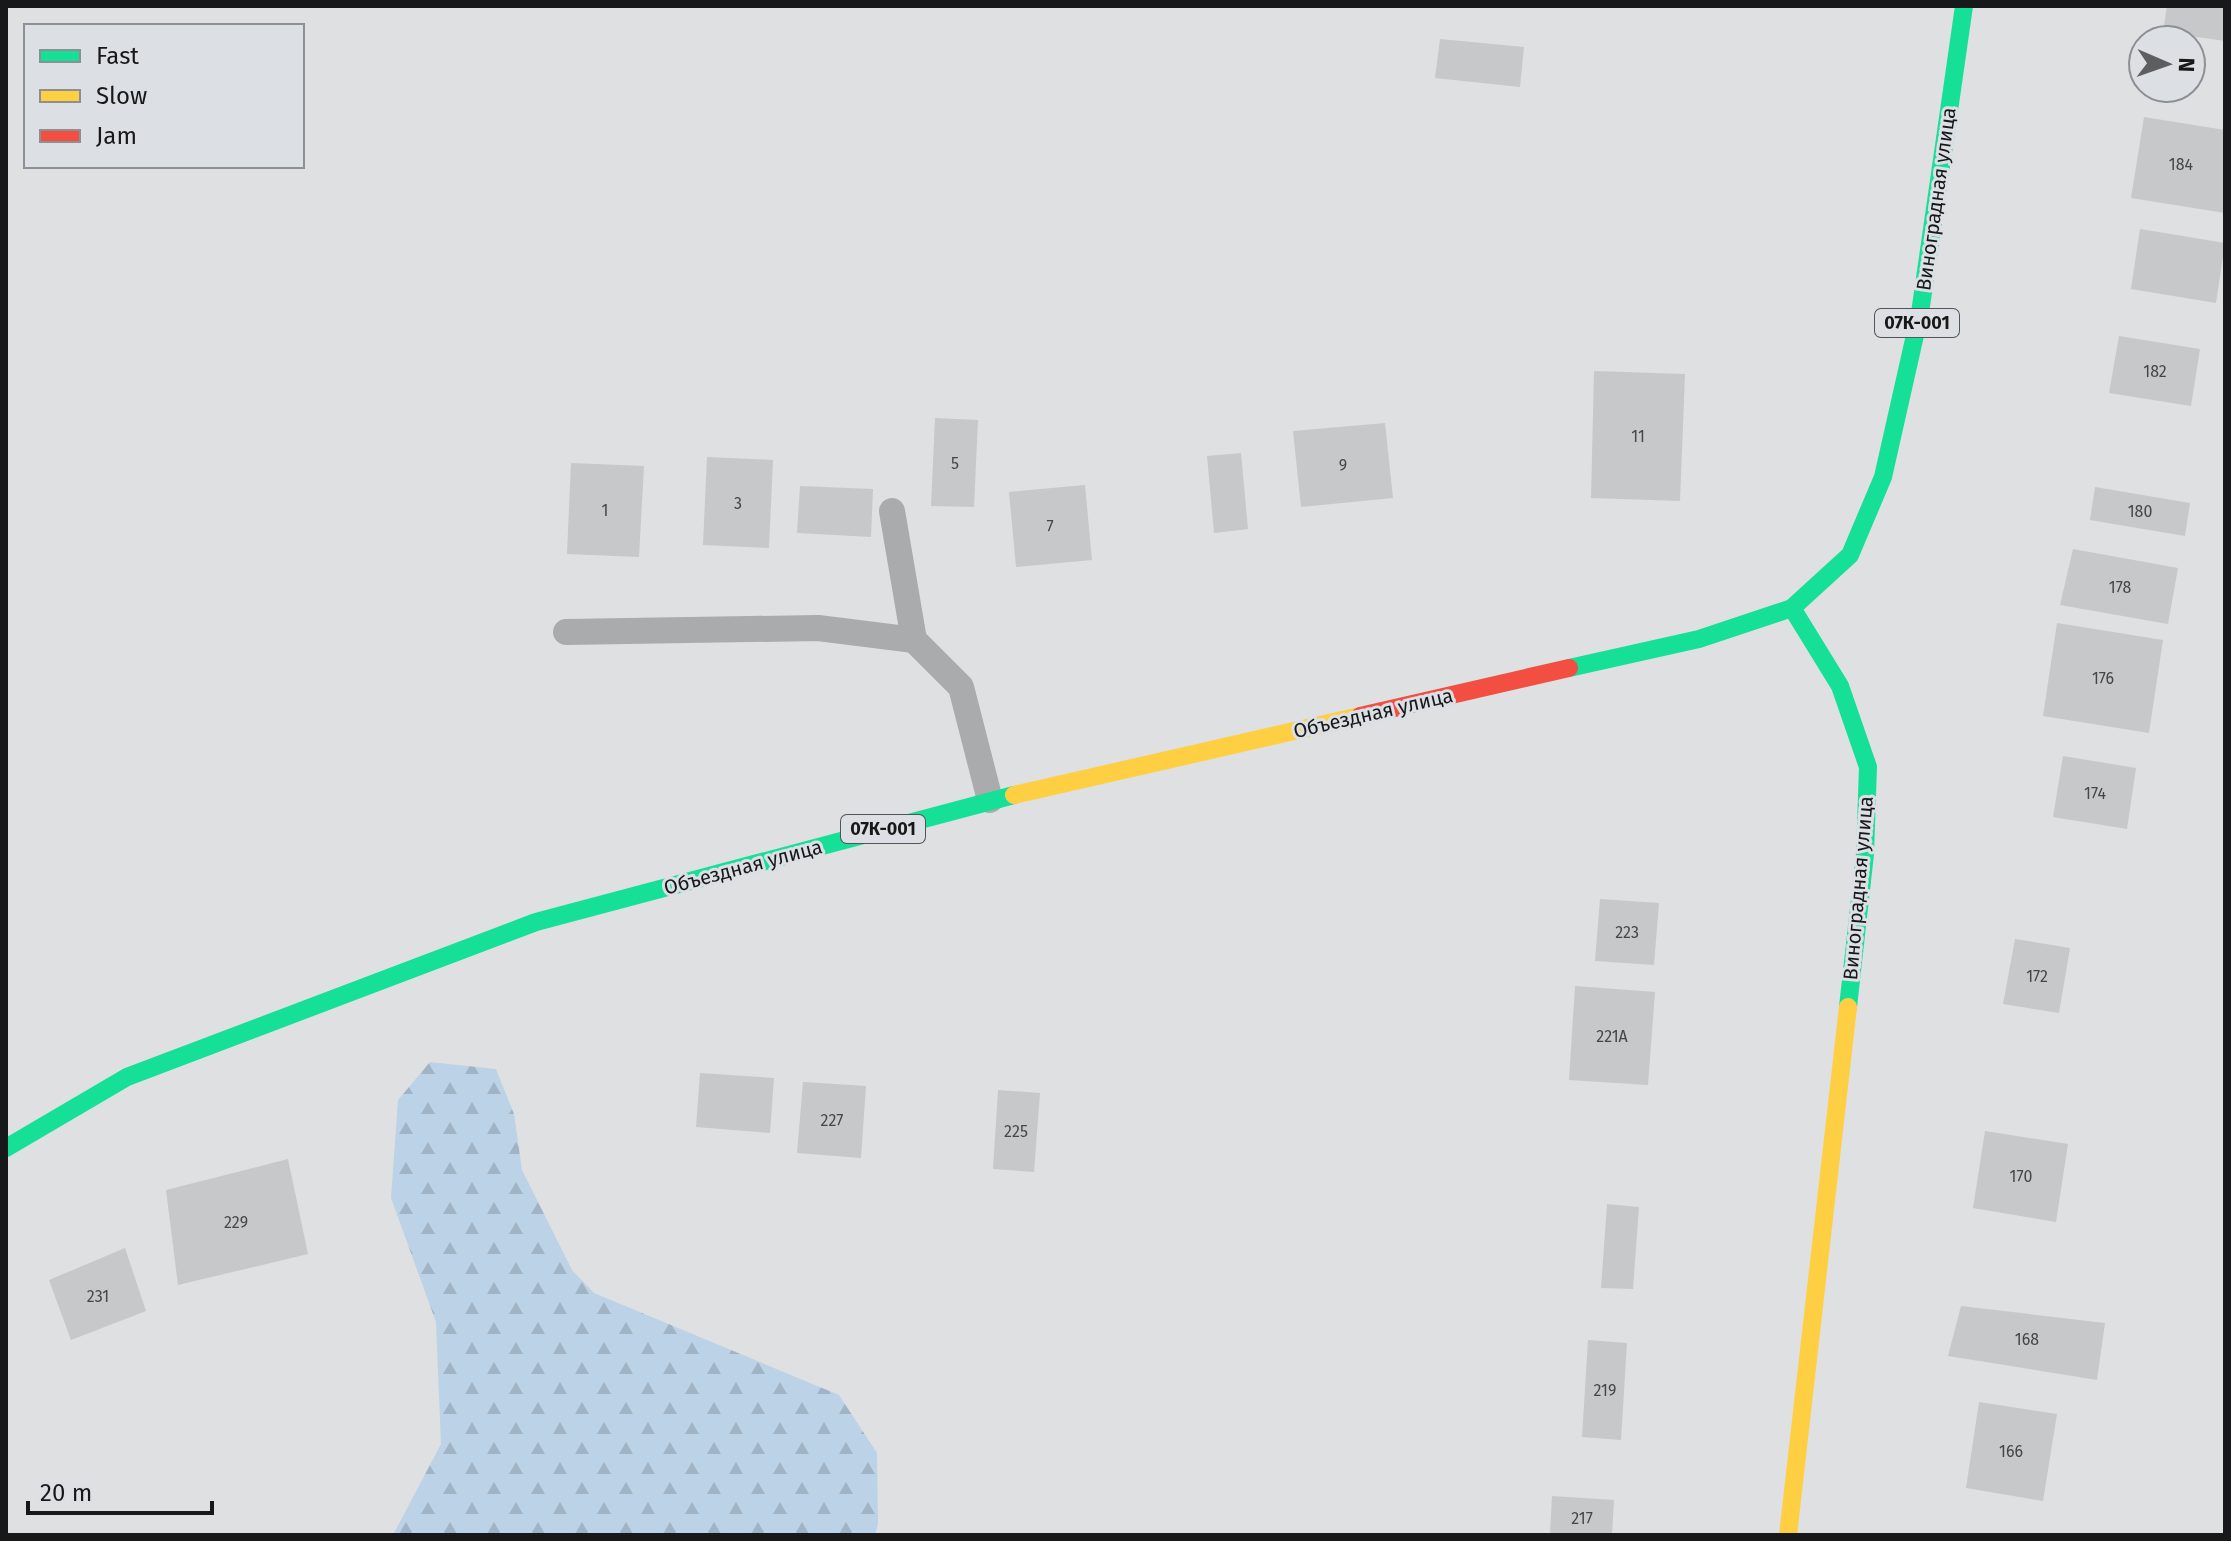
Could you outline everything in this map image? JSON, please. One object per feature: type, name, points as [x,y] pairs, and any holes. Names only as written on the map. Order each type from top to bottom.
[{"type":"main road","name":"Виноградная улица","points":[[1788,1535],[1865,854],[1868,767],[1840,686],[1792,608],[1850,555],[1883,477],[1920,313],[1964,6]]},
{"type":"main road","name":"Объездная улица","points":[[6,1148],[127,1077],[536,922],[990,800],[1699,639],[1792,608]]},
{"type":"lane","points":[[892,511],[914,640],[961,687],[990,800]]},
{"type":"lane","points":[[566,632],[818,628],[914,640]]},
{"type":"green space","points":[[430,1062],[496,1069],[514,1114],[522,1170],[572,1270],[594,1293],[839,1395],[877,1453],[878,1524],[875,1535],[393,1535],[441,1444],[436,1322],[391,1198],[398,1100]]},
{"type":"building","points":[[2167,6],[2225,6],[2225,41],[2207,38],[2207,24],[2164,24]]},
{"type":"building","points":[[1440,39],[1524,47],[1520,87],[1435,78]]},
{"type":"building","points":[[2144,117],[2225,130],[2225,213],[2131,198]]},
{"type":"building","points":[[2140,229],[2225,243],[2216,303],[2131,289]]},
{"type":"building","points":[[2119,336],[2200,349],[2191,406],[2109,393]]},
{"type":"building","points":[[1594,371],[1685,374],[1680,501],[1591,498]]},
{"type":"building","points":[[935,418],[978,420],[974,507],[931,506]]},
{"type":"building","points":[[1385,423],[1393,498],[1301,507],[1293,431]]},
{"type":"building","points":[[1241,453],[1248,529],[1214,533],[1207,456]]},
{"type":"building","points":[[707,457],[773,460],[769,548],[703,545]]},
{"type":"building","points":[[571,463],[644,466],[639,557],[567,554]]},
{"type":"building","points":[[1085,485],[1092,560],[1016,567],[1009,492]]},
{"type":"building","points":[[800,486],[873,489],[871,537],[797,533]]},
{"type":"building","points":[[2095,487],[2190,503],[2185,536],[2090,520]]},
{"type":"building","points":[[2073,549],[2178,568],[2168,624],[2060,605]]},
{"type":"building","points":[[2057,623],[2163,640],[2149,733],[2043,716]]},
{"type":"building","points":[[2063,756],[2136,768],[2127,829],[2053,817]]},
{"type":"building","points":[[1600,899],[1659,903],[1654,965],[1595,961]]},
{"type":"building","points":[[2015,939],[2070,948],[2059,1013],[2003,1004]]},
{"type":"building","points":[[1575,986],[1655,992],[1648,1085],[1569,1080]]},
{"type":"building","points":[[700,1073],[774,1078],[770,1133],[696,1127]]},
{"type":"building","points":[[803,1082],[866,1086],[861,1158],[797,1153]]},
{"type":"building","points":[[998,1090],[1040,1093],[1034,1172],[993,1169]]},
{"type":"building","points":[[1985,1131],[2068,1144],[2056,1222],[1973,1208]]},
{"type":"building","points":[[288,1159],[308,1254],[178,1285],[166,1190]]},
{"type":"building","points":[[1607,1204],[1639,1207],[1633,1289],[1601,1288]]},
{"type":"building","points":[[125,1248],[146,1311],[71,1340],[49,1280]]},
{"type":"building","points":[[1961,1306],[2105,1323],[2097,1380],[1948,1356]]},
{"type":"building","points":[[1588,1340],[1627,1343],[1621,1440],[1582,1437]]},
{"type":"building","points":[[1979,1402],[2057,1414],[2043,1501],[1966,1488]]},
{"type":"building","points":[[1552,1496],[1614,1500],[1612,1535],[1550,1535]]},
{"type":"traffic: fast","points":[[1569,668],[1699,639],[1792,608],[1850,555],[1883,477],[1920,313],[1964,6]]},
{"type":"traffic: fast","points":[[1792,608],[1840,686],[1868,767],[1865,854],[1848,1007]]},
{"type":"traffic: fast","points":[[6,1148],[127,1077],[536,922],[1014,795]]},
{"type":"traffic: slow","points":[[1014,795],[1360,716]]},
{"type":"traffic: slow","points":[[1788,1535],[1848,1007]]},
{"type":"traffic: jam","points":[[1360,716],[1569,668]]}]
